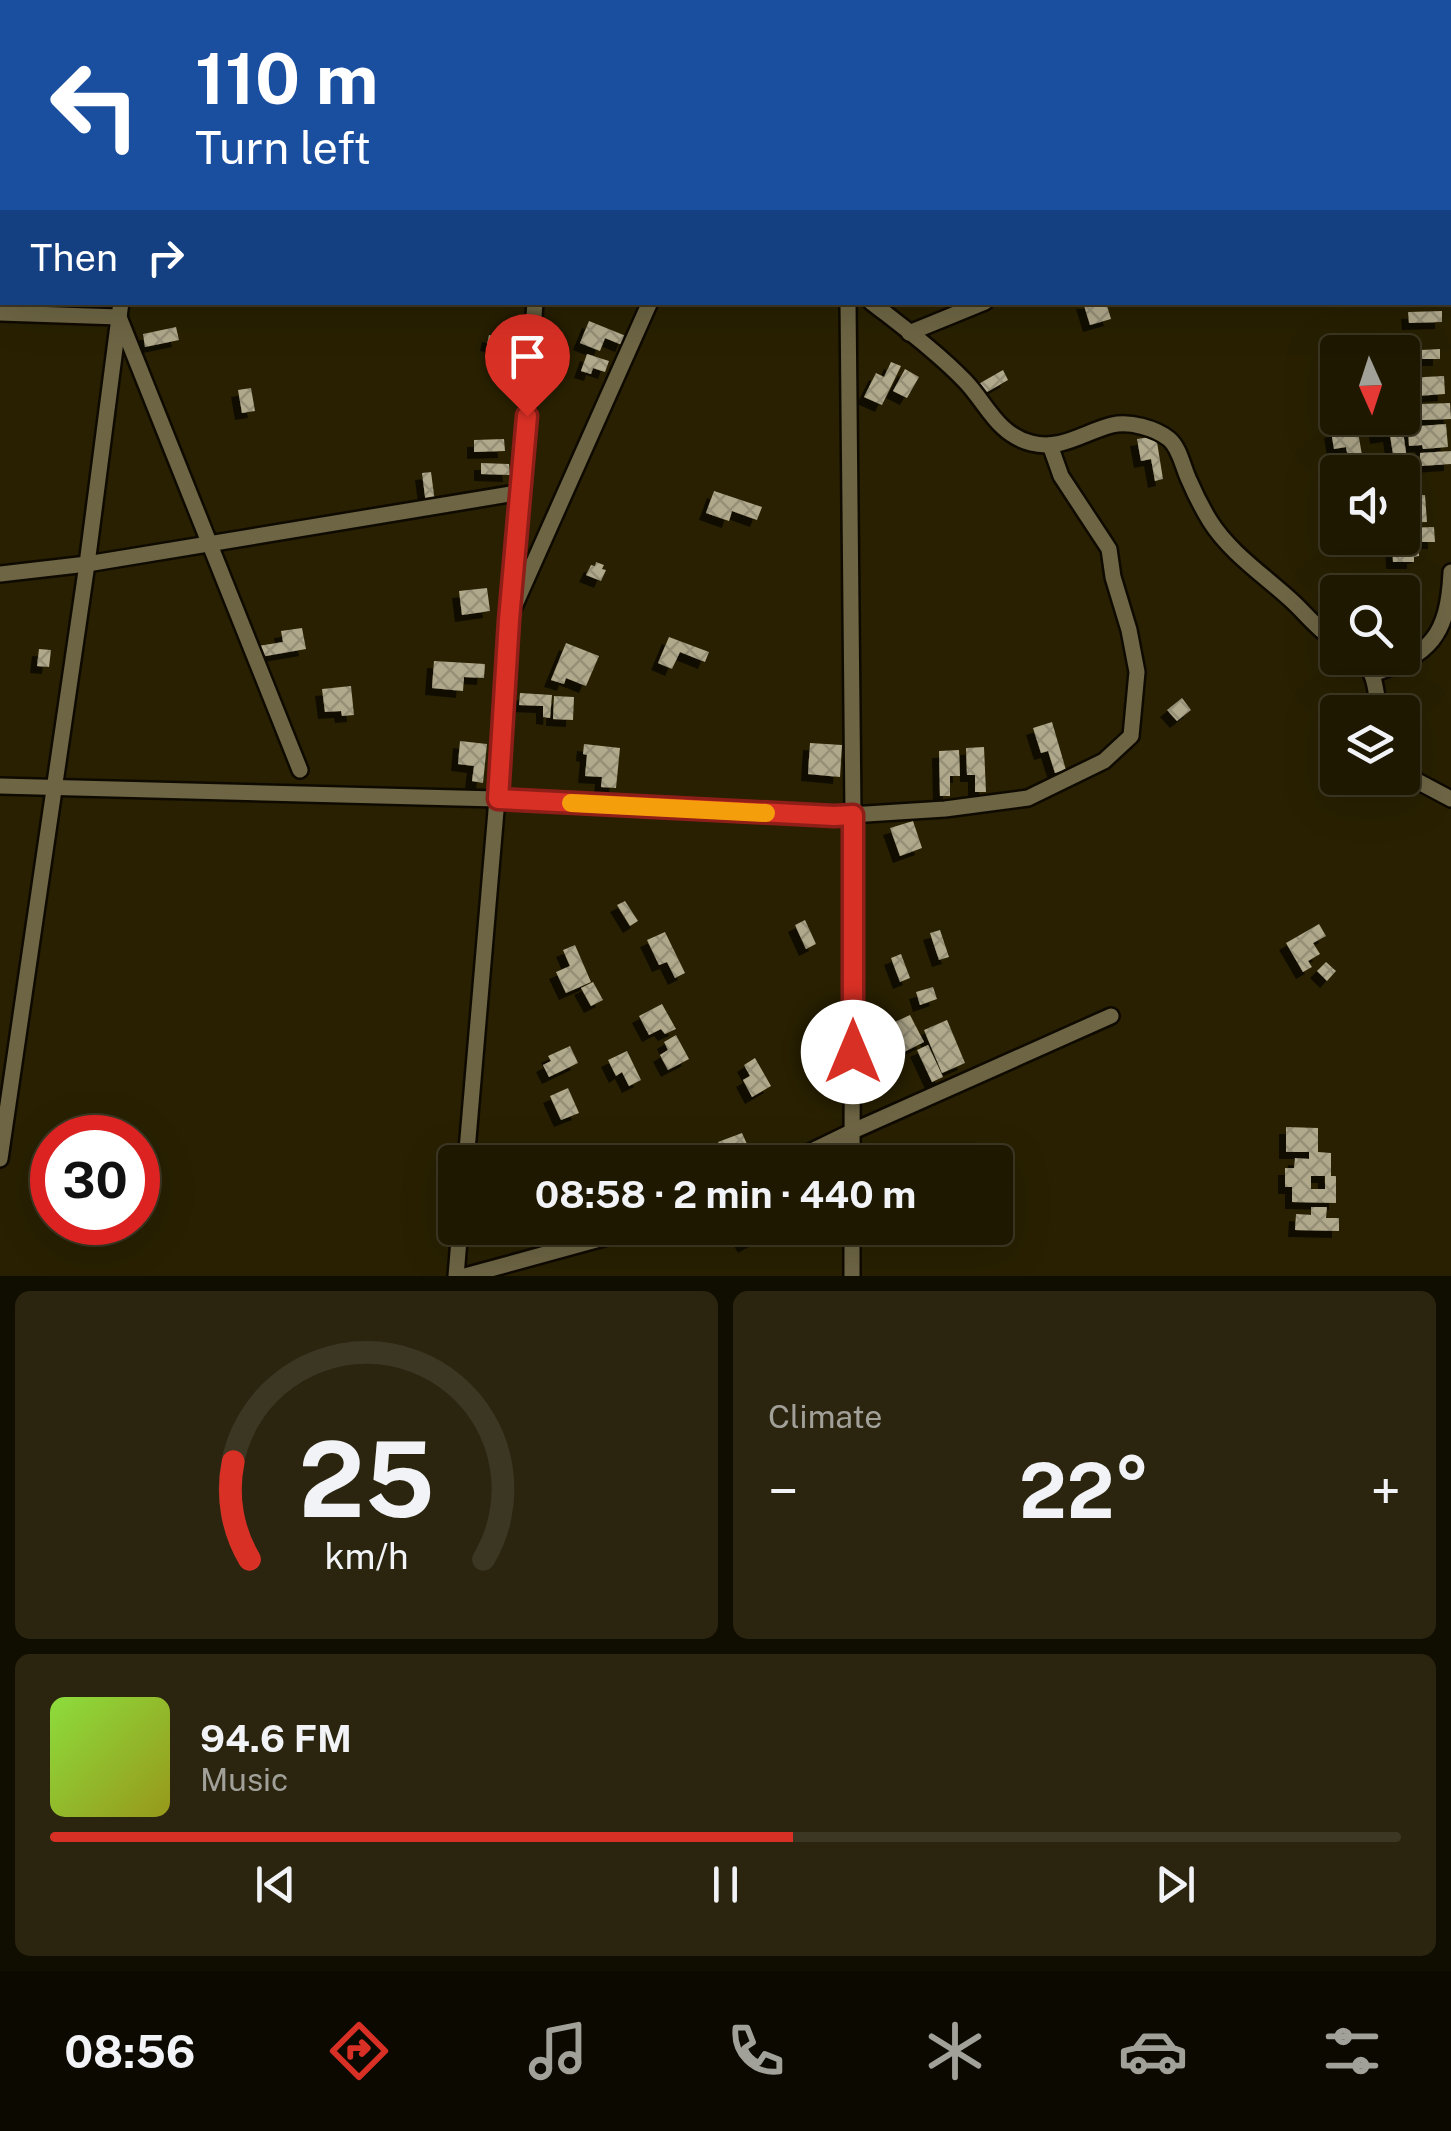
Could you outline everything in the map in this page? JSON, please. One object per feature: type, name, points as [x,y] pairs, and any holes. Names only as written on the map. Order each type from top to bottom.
[{"type":"street","points":[[467,1145],[535,305]]},
{"type":"street","points":[[509,620],[649,305]]},
{"type":"street","points":[[848,305],[852,1145]]},
{"type":"street","points":[[874,305],[966,382],[999,425],[1013,436],[1050,445],[1076,440],[1114,424],[1150,428],[1173,442],[1212,524],[1320,629]]},
{"type":"street","points":[[910,332],[978,305]]},
{"type":"street","points":[[0,313],[120,310]]},
{"type":"street","points":[[120,310],[208,544],[300,770]]},
{"type":"street","points":[[0,1159],[120,310]]},
{"type":"street","points":[[0,786],[498,799],[834,816],[945,809],[1028,798],[1104,762],[1131,736],[1137,672],[1109,549],[1062,476],[1050,445]]},
{"type":"street","points":[[0,574],[87,564],[522,492]]},
{"type":"street","points":[[1420,654],[1442,625],[1451,572]]},
{"type":"street","points":[[1420,783],[1451,799]]},
{"type":"street","points":[[824,1145],[1111,1016]]},
{"type":"street","points":[[456,1276],[459,1245]]},
{"type":"street","points":[[465,1276],[578,1245]]},
{"type":"street","points":[[852,1245],[852,1276]]},
{"type":"building","points":[[1084,305],[1107,305],[1111,319],[1090,325]]},
{"type":"building","points":[[1442,311],[1442,322],[1409,323],[1408,312]]},
{"type":"building","points":[[589,321],[626,336],[622,345],[605,338],[600,351],[580,343]]},
{"type":"building","points":[[176,327],[179,340],[145,347],[143,334]]},
{"type":"building","points":[[489,335],[522,343],[520,352],[487,344]]},
{"type":"building","points":[[1440,349],[1440,359],[1421,359],[1421,350]]},
{"type":"building","points":[[587,354],[609,361],[605,372],[593,368],[591,374],[581,371]]},
{"type":"building","points":[[891,362],[901,366],[882,405],[864,397],[876,373],[884,377]]},
{"type":"building","points":[[905,369],[919,377],[907,398],[893,391]]},
{"type":"building","points":[[1003,370],[1008,380],[980,396],[975,386]]},
{"type":"building","points":[[1444,376],[1445,394],[1420,396],[1420,377]]},
{"type":"building","points":[[251,388],[255,411],[242,413],[238,390]]},
{"type":"building","points":[[1450,403],[1451,419],[1421,420],[1420,404]]},
{"type":"building","points":[[1446,424],[1448,447],[1409,446],[1408,435],[1420,435],[1420,426]]},
{"type":"building","points":[[1332,435],[1359,435],[1362,455],[1347,455],[1346,447],[1334,449]]},
{"type":"building","points":[[1390,435],[1403,435],[1406,455],[1393,455]]},
{"type":"building","points":[[1156,436],[1163,479],[1155,481],[1151,459],[1141,461],[1137,439]]},
{"type":"building","points":[[504,439],[505,451],[474,452],[474,440]]},
{"type":"building","points":[[1451,451],[1451,464],[1420,466],[1420,453]]},
{"type":"building","points":[[481,463],[509,464],[510,475],[481,474]]},
{"type":"building","points":[[431,472],[435,502],[426,504],[422,473]]},
{"type":"building","points":[[714,491],[762,507],[757,520],[732,511],[729,521],[706,513]]},
{"type":"building","points":[[1420,495],[1425,495],[1427,522],[1420,522]]},
{"type":"building","points":[[1420,527],[1434,527],[1435,542],[1420,542]]},
{"type":"building","points":[[1393,555],[1419,555],[1414,562],[1393,562]]},
{"type":"building","points":[[596,562],[606,570],[601,581],[586,575]]},
{"type":"building","points":[[487,588],[490,611],[462,615],[459,591]]},
{"type":"building","points":[[302,628],[306,649],[260,657],[258,646],[283,642],[281,631]]},
{"type":"building","points":[[669,637],[709,652],[705,662],[680,652],[672,669],[658,663]]},
{"type":"building","points":[[566,643],[599,656],[586,686],[566,678],[564,684],[551,680]]},
{"type":"building","points":[[39,649],[51,650],[49,667],[37,666]]},
{"type":"building","points":[[434,661],[485,664],[484,678],[464,677],[463,691],[432,688]]},
{"type":"building","points":[[351,686],[354,715],[325,712],[322,689]]},
{"type":"building","points":[[520,693],[552,695],[550,718],[543,717],[543,706],[519,705]]},
{"type":"building","points":[[554,696],[574,697],[573,720],[553,719]]},
{"type":"building","points":[[1182,698],[1191,710],[1177,721],[1167,710]]},
{"type":"building","points":[[1052,722],[1066,770],[1055,773],[1048,751],[1041,753],[1033,728]]},
{"type":"building","points":[[460,741],[487,744],[483,783],[472,781],[474,766],[458,764]]},
{"type":"building","points":[[810,743],[842,745],[840,777],[808,774]]},
{"type":"building","points":[[584,744],[620,748],[616,788],[601,787],[602,777],[585,776]]},
{"type":"building","points":[[984,747],[986,792],[975,792],[975,775],[967,775],[966,748]]},
{"type":"building","points":[[959,750],[960,776],[950,776],[950,796],[940,796],[939,751]]},
{"type":"building","points":[[913,821],[922,848],[900,856],[890,828]]},
{"type":"building","points":[[625,901],[638,921],[630,926],[617,905]]},
{"type":"building","points":[[805,920],[816,944],[806,949],[795,925]]},
{"type":"building","points":[[1319,924],[1326,936],[1313,943],[1320,954],[1308,961],[1312,967],[1303,972],[1286,943]]},
{"type":"building","points":[[940,930],[949,957],[939,960],[930,933]]},
{"type":"building","points":[[665,932],[685,973],[675,978],[667,962],[659,965],[647,940]]},
{"type":"building","points":[[575,945],[591,982],[566,993],[556,972],[570,966],[563,950]]},
{"type":"building","points":[[901,954],[910,978],[900,982],[891,958]]},
{"type":"building","points":[[1326,962],[1336,971],[1327,981],[1317,971]]},
{"type":"building","points":[[593,982],[603,1000],[591,1006],[581,988]]},
{"type":"building","points":[[933,987],[937,999],[920,1005],[916,992]]},
{"type":"building","points":[[662,1004],[676,1029],[665,1034],[661,1029],[649,1035],[639,1016]]},
{"type":"building","points":[[910,1015],[924,1042],[898,1055],[884,1027]]},
{"type":"building","points":[[839,1016],[846,1029],[817,1045],[809,1031]]},
{"type":"building","points":[[947,1020],[965,1063],[942,1073],[924,1030]]},
{"type":"building","points":[[676,1035],[689,1059],[668,1070],[660,1055],[668,1050],[664,1042]]},
{"type":"building","points":[[928,1045],[943,1077],[932,1082],[917,1050]]},
{"type":"building","points":[[570,1046],[578,1063],[549,1077],[543,1065],[551,1061],[548,1056]]},
{"type":"building","points":[[627,1051],[641,1080],[629,1086],[622,1072],[616,1076],[608,1060]]},
{"type":"building","points":[[755,1058],[771,1086],[752,1097],[743,1080],[750,1076],[744,1065]]},
{"type":"building","points":[[568,1088],[579,1113],[561,1120],[550,1096]]},
{"type":"building","points":[[1286,1127],[1318,1128],[1318,1152],[1331,1153],[1336,1203],[1292,1202],[1292,1187],[1285,1187],[1285,1168],[1294,1168],[1295,1158],[1309,1159],[1309,1152],[1286,1152]],"holes":[[[1311,1176],[1325,1176],[1325,1189],[1311,1189]]]},
{"type":"building","points":[[742,1133],[747,1145],[719,1145],[718,1142]]},
{"type":"building","points":[[1311,1207],[1327,1207],[1326,1218],[1339,1218],[1339,1231],[1295,1230],[1296,1214],[1311,1215]]},
{"type":"slow traffic","points":[[571,803],[766,813]]},
{"type":"route","points":[[527,416],[498,799],[853,815],[853,1052]]}]
